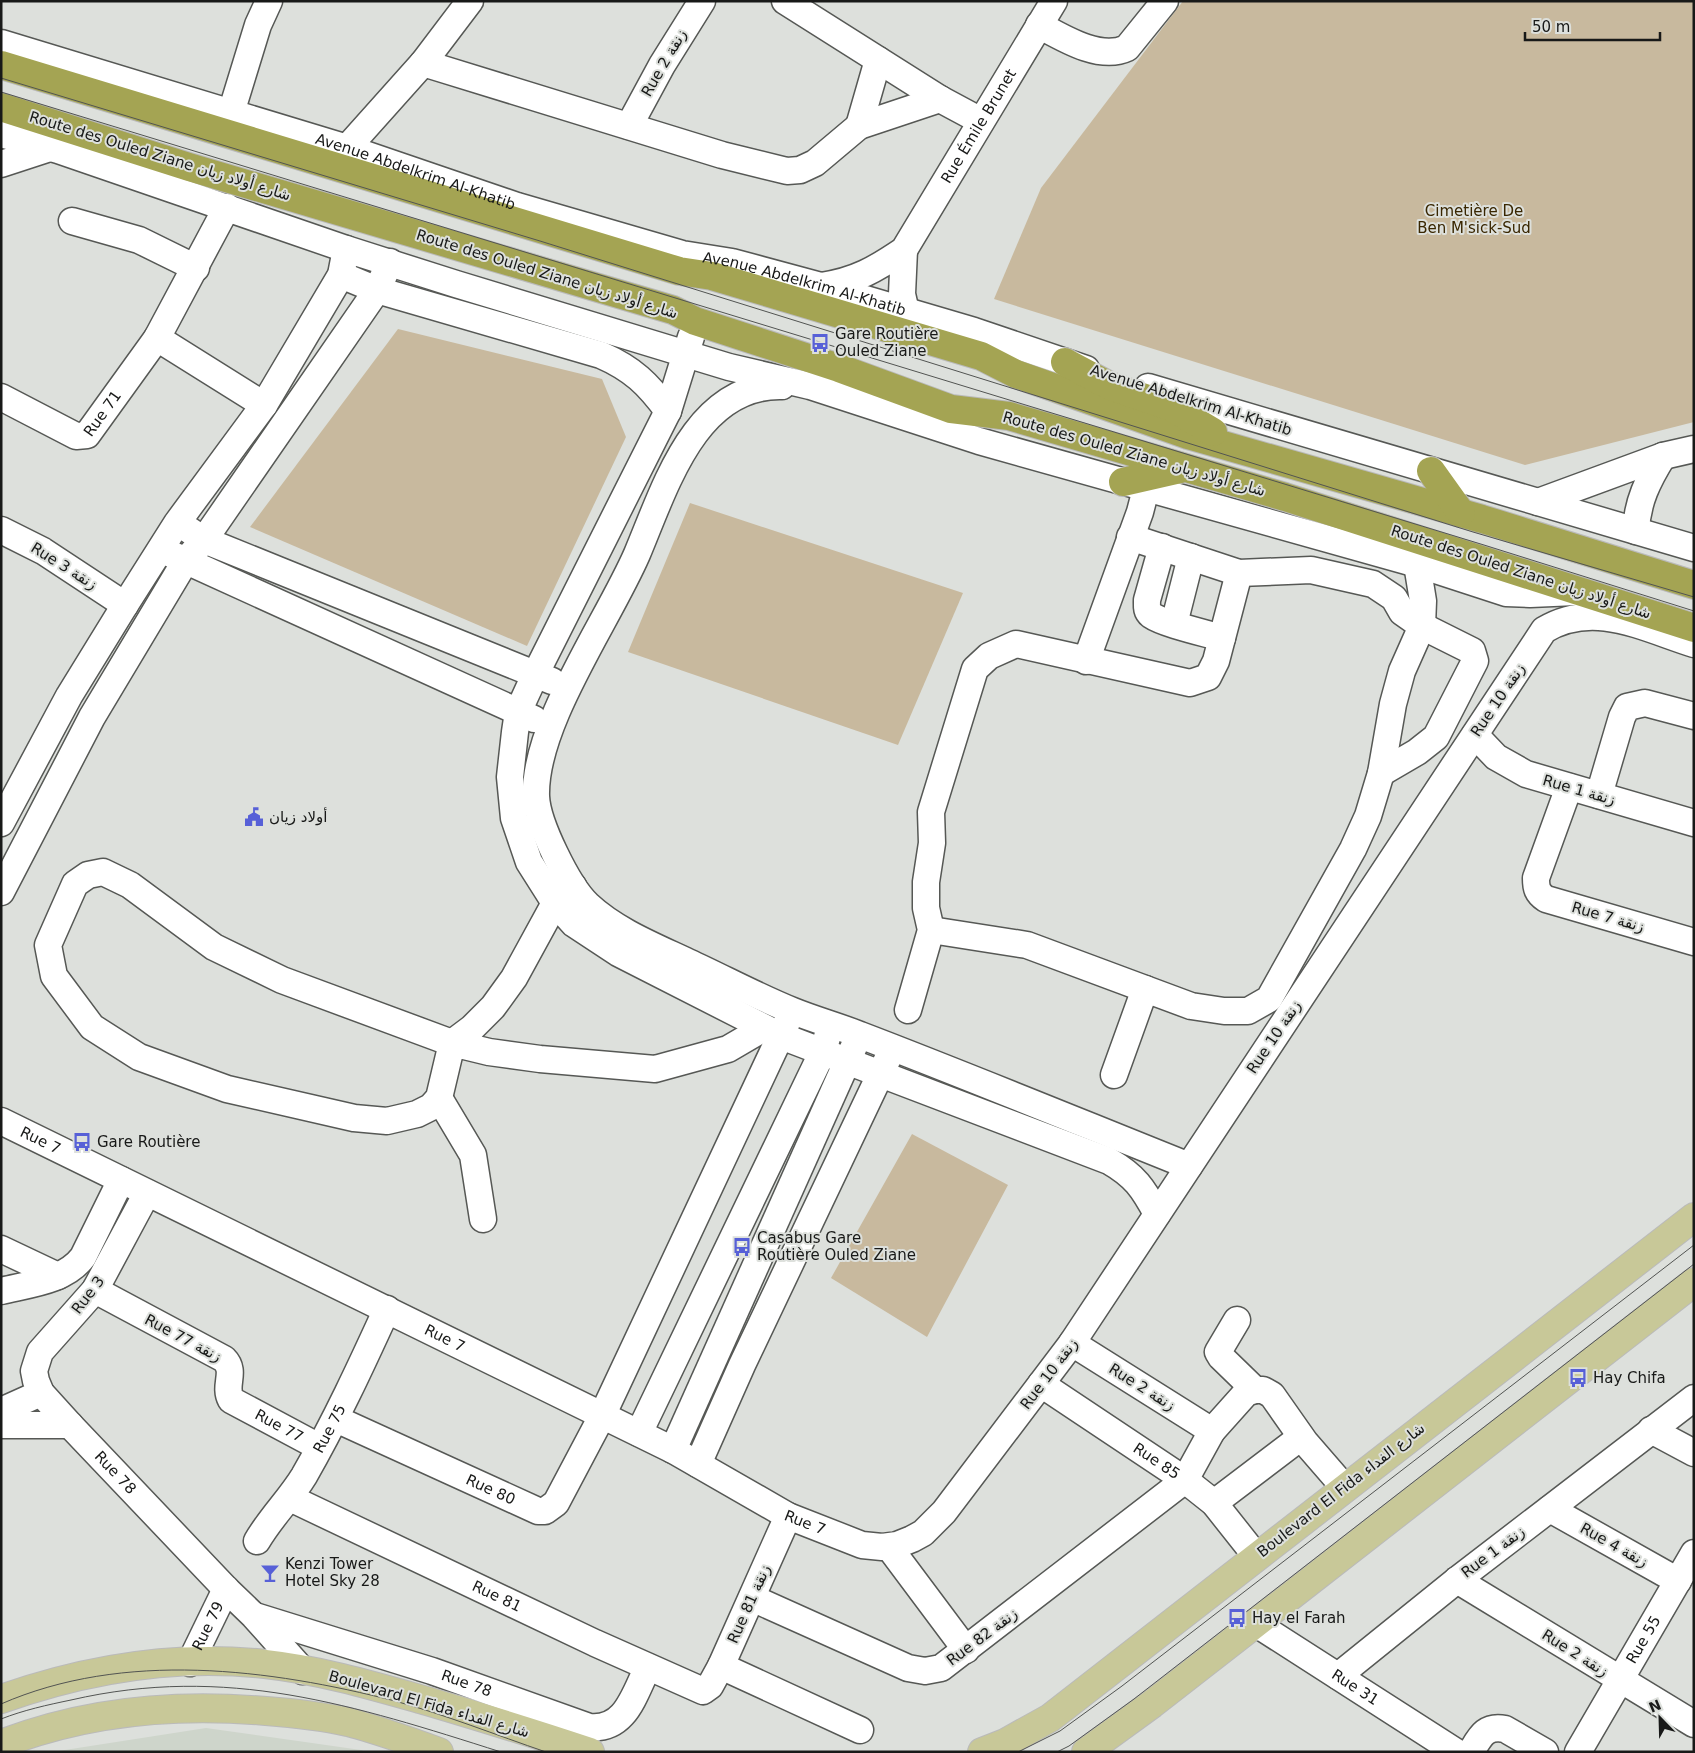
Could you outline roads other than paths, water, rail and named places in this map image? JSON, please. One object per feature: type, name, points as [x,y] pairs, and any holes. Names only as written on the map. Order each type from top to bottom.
[{"type":"highway","points":[[1,65],[679,271],[722,269],[981,356],[1016,374],[1188,435],[1461,513],[1694,585]]},
{"type":"highway","name":"Route des Ouled Ziane شارع أولاد زيان","points":[[1,107],[189,167],[673,310],[695,321],[839,368],[950,409],[1009,416],[1284,498],[1694,628]]},
{"type":"highway","points":[[1065,362],[1110,386],[1171,407],[1239,450]]},
{"type":"highway","points":[[1135,486],[1183,468]]},
{"type":"highway","points":[[1431,471],[1461,513]]},
{"type":"main road","name":"Boulevard El Fida شارع الفداء","points":[[982,1752],[1004,1743],[1050,1718],[1344,1487],[1694,1217]]},
{"type":"main road","points":[[1086,1752],[1152,1704],[1694,1282]]},
{"type":"main road","name":"Boulevard El Fida شارع الفداء","points":[[1,1699],[90,1672],[148,1664],[266,1664],[361,1682],[590,1752]]},
{"type":"main road","points":[[1,1744],[58,1725],[119,1713],[172,1708],[217,1708],[292,1713],[349,1722],[438,1752]]},
{"type":"street","points":[[231,113],[258,25],[269,1]]},
{"type":"street","points":[[347,148],[423,63],[470,1]]},
{"type":"street","name":"Rue 2 زنقة","points":[[629,126],[662,65],[702,1]]},
{"type":"street","points":[[785,1],[940,99],[981,121]]},
{"type":"street","name":"Rue Émile Brunet","points":[[821,286],[847,282],[863,275],[904,250],[1054,1]]},
{"type":"street","points":[[1039,25],[1092,49],[1119,52],[1127,48],[1165,1]]},
{"type":"street","name":"Avenue Abdelkrim Al-Khatib","points":[[1,43],[347,148],[516,206],[682,254],[722,269],[821,286],[974,331],[1065,362],[1694,548]]},
{"type":"street","points":[[859,126],[878,60]]},
{"type":"street","points":[[423,63],[722,155],[787,171],[800,170],[815,163],[835,149],[859,126],[940,99]]},
{"type":"street","points":[[1,134],[50,148],[346,249],[729,368],[810,386],[979,441],[1417,564],[1506,592],[1530,594],[1584,592]]},
{"type":"street","points":[[1,164],[50,148]]},
{"type":"street","name":"Rue 71","points":[[1,397],[76,436],[83,437],[90,432],[157,338],[227,207]]},
{"type":"street","points":[[72,221],[139,240],[169,253],[196,268]]},
{"type":"street","points":[[1,823],[7,799],[125,605],[177,523],[264,405],[341,275],[346,249]]},
{"type":"street","name":"Rue Émile Brunet","points":[[904,250],[902,294],[906,312]]},
{"type":"street","points":[[1,892],[92,717],[186,560],[204,540],[377,290],[390,262]]},
{"type":"street","points":[[341,275],[377,290],[601,355],[624,366],[643,380],[668,412]]},
{"type":"street","points":[[695,321],[687,354],[668,412],[518,712],[510,777],[514,818],[528,862],[564,894],[588,904],[630,935],[792,1010],[859,1034],[1189,1166]]},
{"type":"street","points":[[157,338],[264,405]]},
{"type":"street","points":[[810,386],[764,386],[748,390],[721,406],[697,429],[677,462],[633,562],[550,727],[538,767],[536,797],[543,827],[574,924],[618,954],[773,1032],[1109,1161],[1128,1171],[1142,1185],[1158,1214]]},
{"type":"street","points":[[1538,502],[1663,456],[1694,449]]},
{"type":"street","points":[[1636,531],[1637,516],[1647,483],[1663,456]]},
{"type":"street","points":[[1086,661],[1130,537],[1135,486]]},
{"type":"street","points":[[177,523],[204,540],[568,688]]},
{"type":"street","name":"Rue 3 زنقة","points":[[1,530],[43,551],[125,605]]},
{"type":"street","points":[[1130,537],[1239,573],[1311,570],[1373,584],[1394,598],[1402,612],[1422,626],[1472,651],[1475,661],[1436,737],[1417,752],[1381,773]]},
{"type":"street","points":[[1162,547],[1147,600],[1147,609],[1152,615],[1174,624],[1222,638]]},
{"type":"street","points":[[161,551],[186,560],[550,727]]},
{"type":"street","points":[[1174,624],[1191,557]]},
{"type":"street","points":[[931,930],[1027,945],[1191,1006],[1224,1011],[1248,1011],[1269,999],[1353,849],[1368,816],[1381,773],[1393,704],[1402,671],[1422,626],[1423,601],[1417,564]]},
{"type":"street","points":[[908,1010],[931,930],[926,908],[926,882],[932,843],[931,812],[975,670],[989,656],[1016,644],[1190,683],[1208,676],[1216,660],[1239,573]]},
{"type":"street","points":[[1506,592],[1521,602],[1544,630],[1564,620],[1588,615],[1618,620],[1694,644]]},
{"type":"street","name":"Rue 10 زنقة","points":[[889,1547],[898,1545],[923,1533],[944,1512],[1072,1343],[1544,630]]},
{"type":"street","points":[[1599,796],[1622,717],[1628,708],[1644,703],[1694,716]]},
{"type":"street","name":"Rue 1 زنقة","points":[[1475,735],[1496,757],[1512,767],[1569,788],[1694,823]]},
{"type":"street","name":"Rue 7 زنقة","points":[[1569,788],[1536,878],[1536,887],[1539,894],[1546,899],[1694,942]]},
{"type":"street","points":[[564,894],[514,978],[493,1007],[472,1028],[452,1043],[439,1098],[431,1107],[417,1114],[388,1121],[354,1118],[227,1088],[139,1057],[92,1027],[54,976],[48,945],[75,884],[88,875],[103,872],[130,885],[214,946],[256,968],[282,980],[452,1043],[489,1052],[540,1059],[655,1069],[728,1049],[773,1032]]},
{"type":"street","points":[[1114,1075],[1145,989]]},
{"type":"street","points":[[602,1416],[773,1032],[792,1010]]},
{"type":"street","points":[[639,1433],[824,1051],[831,1024]]},
{"type":"street","points":[[673,1450],[859,1034]]},
{"type":"street","points":[[698,1464],[742,1364],[892,1048]]},
{"type":"street","points":[[439,1098],[473,1155],[483,1220]]},
{"type":"street","name":"Rue 7","points":[[1,1122],[673,1450],[788,1516],[862,1544],[889,1547]]},
{"type":"street","points":[[1,1291],[58,1276],[76,1267],[83,1257],[120,1180]]},
{"type":"street","name":"Rue 3","points":[[41,1392],[34,1371],[40,1352],[95,1290],[147,1193]]},
{"type":"street","points":[[1,1249],[58,1276]]},
{"type":"street","name":"Rue 77 زنقة","points":[[95,1290],[224,1359],[230,1365],[232,1372],[227,1394],[238,1405]]},
{"type":"street","name":"Rue 75","points":[[257,1540],[270,1520],[290,1498],[336,1419],[387,1309]]},
{"type":"street","points":[[1237,1320],[1218,1352],[1254,1390]]},
{"type":"street","name":"Rue 2 زنقة","points":[[1072,1343],[1212,1431]]},
{"type":"street","name":"Rue 85","points":[[1042,1384],[1185,1480],[1217,1505],[1256,1556]]},
{"type":"street","points":[[1185,1480],[1212,1431],[1246,1393],[1254,1390],[1263,1390],[1272,1395],[1303,1440],[1344,1487]]},
{"type":"street","points":[[1,1411],[41,1392]]},
{"type":"street","name":"Rue 78","points":[[41,1392],[304,1671]]},
{"type":"street","name":"Rue 1 زنقة","points":[[1338,1676],[1457,1580],[1694,1398]]},
{"type":"street","name":"Rue 77","points":[[238,1405],[319,1447]]},
{"type":"street","name":"Rue 80","points":[[336,1419],[538,1511],[545,1511],[556,1503],[602,1416]]},
{"type":"street","points":[[1,1425],[70,1424]]},
{"type":"street","points":[[1651,1430],[1694,1454]]},
{"type":"street","points":[[1217,1505],[1303,1440]]},
{"type":"street","name":"Rue 82 زنقة","points":[[752,1598],[908,1668],[925,1671],[941,1668],[1185,1480]]},
{"type":"street","name":"Rue 81","points":[[290,1498],[648,1667],[696,1689],[706,1690]]},
{"type":"street","name":"Rue 4 زنقة","points":[[1550,1509],[1678,1581]]},
{"type":"street","name":"Rue 81 زنقة","points":[[706,1690],[720,1666],[788,1516]]},
{"type":"street","points":[[889,1547],[966,1650]]},
{"type":"street","name":"Rue 55","points":[[1578,1752],[1694,1553]]},
{"type":"street","name":"Rue 2 زنقة","points":[[1457,1580],[1620,1681],[1694,1724]]},
{"type":"street","name":"Rue 79","points":[[190,1663],[226,1589]]},
{"type":"street","name":"Rue 78","points":[[254,1616],[368,1651],[589,1728],[599,1728],[614,1724],[618,1720],[648,1667]]},
{"type":"street","name":"Rue 31","points":[[1255,1623],[1456,1752]]},
{"type":"street","points":[[361,1682],[368,1651]]},
{"type":"street","points":[[720,1666],[860,1730]]},
{"type":"street","points":[[1471,1752],[1483,1733],[1490,1728],[1497,1728],[1504,1729],[1546,1752]]},
{"type":"tram line","points":[[1,78],[540,241],[1473,532],[1694,597]]},
{"type":"tram line","points":[[1,92],[1484,545],[1694,611]]},
{"type":"tram line","points":[[1018,1752],[1060,1731],[1122,1686],[1694,1245]]},
{"type":"tram line","points":[[1057,1752],[1069,1746],[1134,1699],[1694,1264]]},
{"type":"tram line","points":[[1,1704],[48,1687],[97,1676],[147,1671],[197,1670],[248,1674],[298,1680],[395,1701],[546,1752]]},
{"type":"tram line","points":[[1,1719],[53,1704],[128,1690],[183,1686],[237,1688],[341,1705],[501,1752]]},
{"type":"place","name":"Gare Routière Ouled Ziane","points":[[820,343]]},
{"type":"place","name":"أولاد زيان","points":[[254,817]]},
{"type":"place","name":"Gare Routière","points":[[82,1142]]},
{"type":"place","name":"Casabus Gare Routière Ouled Ziane","points":[[742,1247]]},
{"type":"place","name":"Hay Chifa","points":[[1578,1378]]},
{"type":"place","name":"Kenzi Tower Hotel Sky 28","points":[[270,1573]]},
{"type":"place","name":"Hay el Farah","points":[[1237,1618]]},
{"type":"park label","name":"Cimetière De Ben M'sick-Sud","points":[[1474,220]]}]
